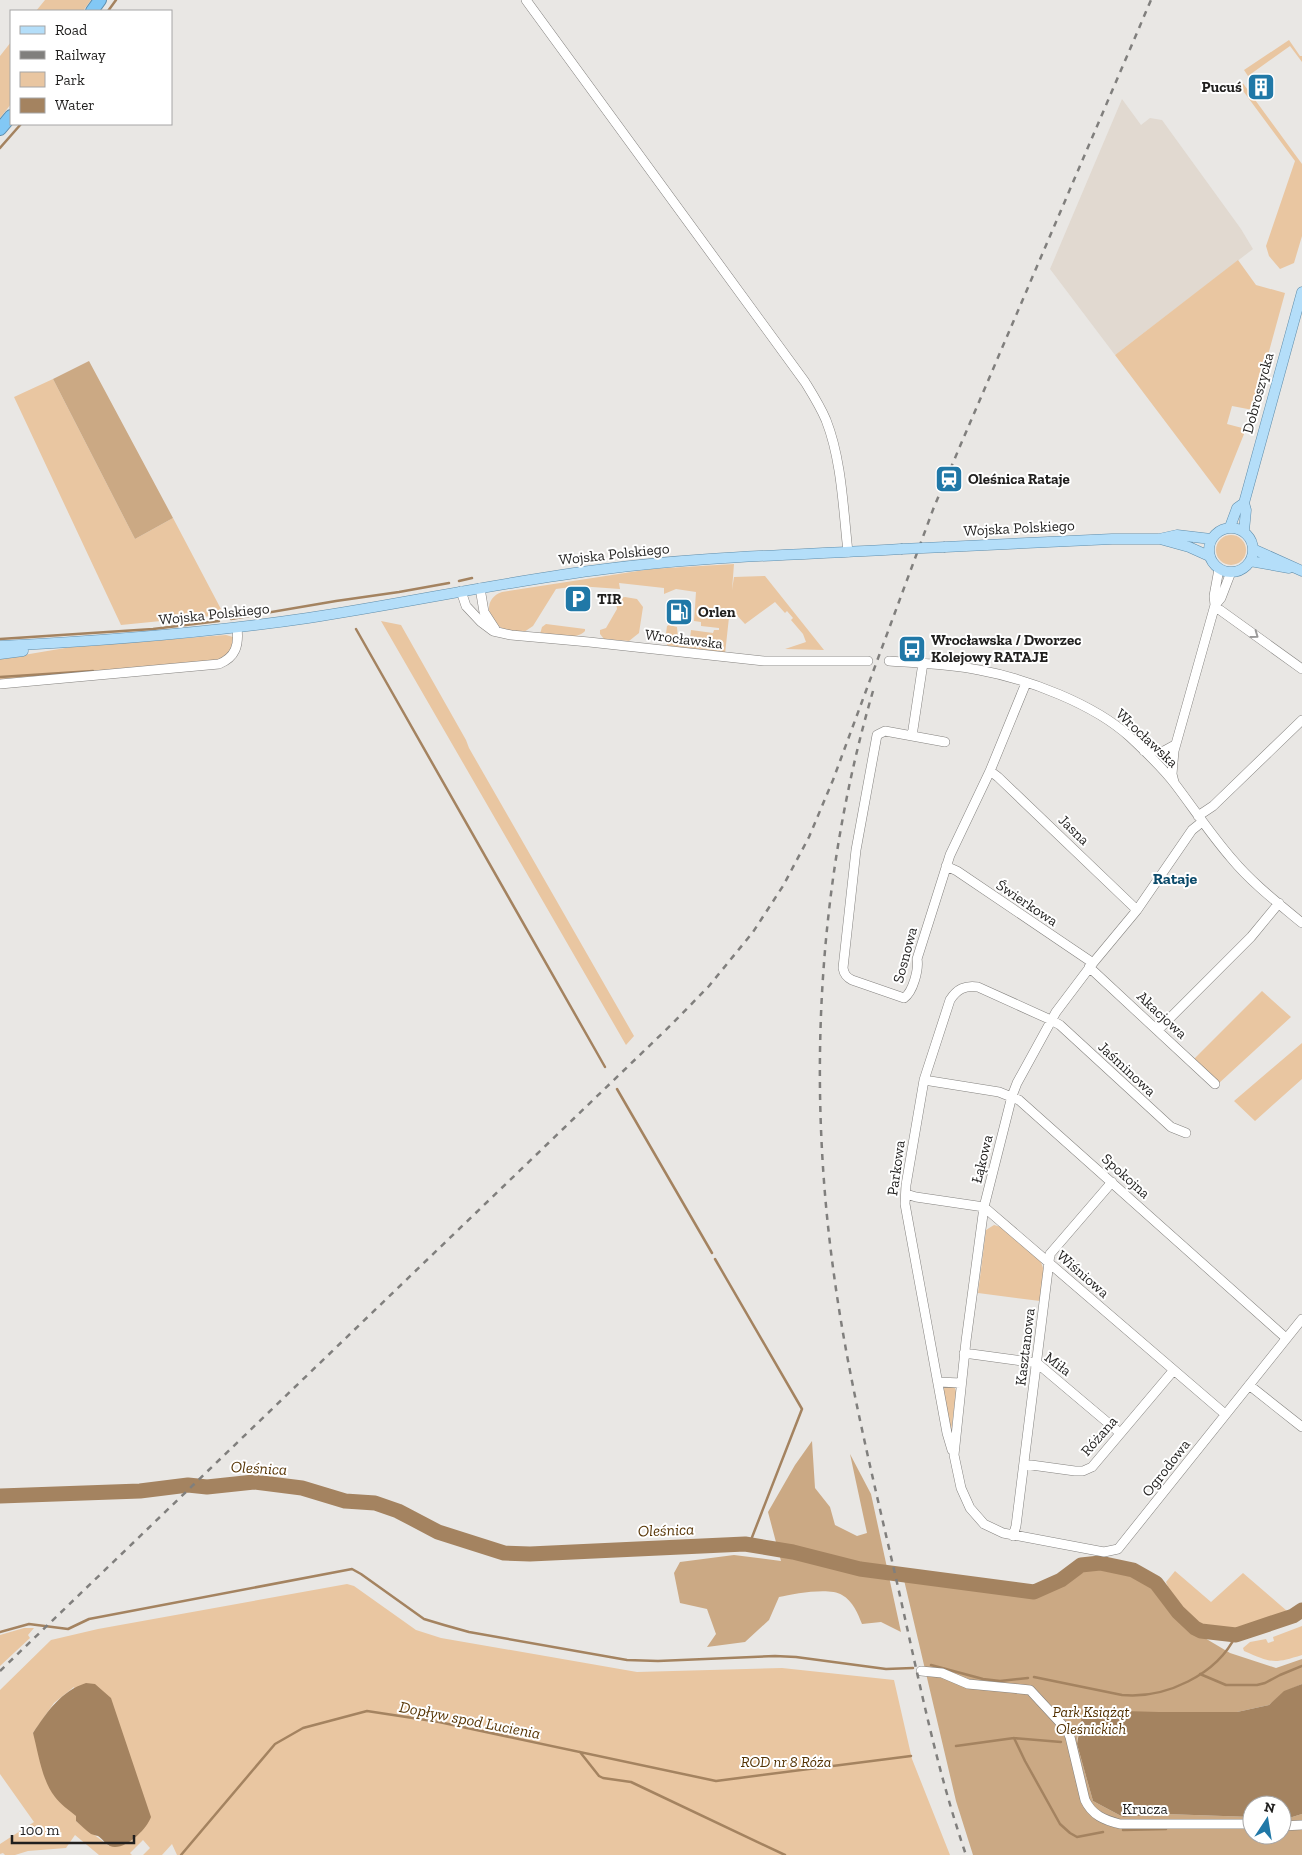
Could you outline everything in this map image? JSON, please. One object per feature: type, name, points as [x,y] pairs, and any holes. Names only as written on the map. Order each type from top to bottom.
[{"type":"highway","points":[[0,129],[10,117]]},
{"type":"main road","name":"Dobroszycka","points":[[1244,531],[1246,510],[1244,503],[1302,292]]},
{"type":"main road","name":"Dobroszycka","points":[[1230,527],[1237,508],[1244,503]]},
{"type":"main road","points":[[1230,527],[1244,531],[1252,542],[1253,549],[1250,561],[1241,569],[1231,572],[1219,569],[1209,556],[1212,539],[1217,532],[1230,527]]},
{"type":"main road","name":"Wojska Polskiego","points":[[76,642],[237,628],[312,617],[536,578],[662,563],[901,549],[1112,539],[1160,539],[1177,535],[1212,539]]},
{"type":"main road","name":"Wojska Polskiego","points":[[1160,539],[1189,547],[1209,556]]},
{"type":"main road","points":[[1253,549],[1278,559],[1297,570]]},
{"type":"main road","points":[[1250,561],[1297,570]]},
{"type":"main road","points":[[0,646],[76,642]]},
{"type":"main road","points":[[0,654],[76,642]]},
{"type":"street","points":[[526,0],[806,382],[826,420],[838,465],[848,552]]},
{"type":"street","points":[[1215,607],[1214,596],[1219,569]]},
{"type":"street","points":[[1174,782],[1172,764],[1175,745],[1215,607],[1221,598],[1231,572]]},
{"type":"street","points":[[480,588],[486,616],[499,633]]},
{"type":"street","name":"Wrocławska","points":[[461,591],[466,606],[473,614],[488,628],[499,633],[764,661],[868,661]]},
{"type":"street","points":[[1215,607],[1302,669]]},
{"type":"street","points":[[0,684],[219,664],[226,661],[235,652],[238,636],[237,628]]},
{"type":"street","name":"Wrocławska","points":[[889,661],[981,670],[1060,695],[1095,712],[1118,727],[1174,782],[1234,862],[1302,923]]},
{"type":"street","points":[[912,736],[923,663]]},
{"type":"street","name":"Sosnowa","points":[[945,742],[886,731],[880,732],[876,739],[856,850],[843,968],[847,978],[904,998],[908,996],[918,964],[917,959],[946,866],[990,771],[1026,683]]},
{"type":"street","name":"Łąkowa","points":[[1013,1536],[984,1524],[970,1508],[962,1488],[954,1455],[964,1353],[984,1207],[1012,1096],[1051,1020],[1091,965],[1138,910],[1200,819],[1302,720]]},
{"type":"street","points":[[1144,752],[1164,751],[1175,745]]},
{"type":"street","name":"Jasna","points":[[990,771],[1138,910]]},
{"type":"street","name":"Świerkowa","points":[[946,866],[957,871],[1091,965]]},
{"type":"street","points":[[1158,1030],[1250,937],[1279,903]]},
{"type":"street","name":"Akacjowa","points":[[1091,965],[1214,1084]]},
{"type":"street","name":"Parkowa","points":[[954,1455],[947,1433],[905,1204],[924,1080],[950,1000],[955,992],[962,988],[978,987],[1051,1020]]},
{"type":"street","name":"Jaśminowa","points":[[1051,1020],[1060,1026],[1170,1127],[1186,1133]]},
{"type":"street","name":"Spokojna","points":[[924,1080],[998,1092],[1012,1096],[1024,1103],[1286,1338]]},
{"type":"street","name":"Kasztanowa","points":[[1013,1536],[1016,1526],[1050,1254],[1112,1182]]},
{"type":"street","points":[[906,1194],[984,1207]]},
{"type":"street","name":"Wiśniowa","points":[[984,1207],[1225,1414]]},
{"type":"street","name":"Ogrodowa","points":[[1013,1536],[1104,1552],[1118,1548],[1124,1543],[1302,1319]]},
{"type":"street","name":"Miła","points":[[964,1353],[1037,1363],[1120,1433]]},
{"type":"street","name":"Różana","points":[[1024,1464],[1083,1471],[1092,1467],[1173,1371]]},
{"type":"street","points":[[938,1382],[961,1383]]},
{"type":"street","points":[[1249,1385],[1302,1427]]},
{"type":"street","name":"Krucza","points":[[921,1671],[942,1673],[968,1684],[1030,1690],[1067,1730],[1085,1800],[1089,1809],[1107,1820],[1120,1824],[1242,1824]]},
{"type":"shaded area","points":[[1122,99],[1141,125],[1150,118],[1162,120],[1241,229],[1253,249],[1115,355],[1050,269]]},
{"type":"green space","points":[[45,0],[91,0],[84,10],[37,10]]},
{"type":"green space","points":[[1289,40],[1300,56],[1302,56],[1302,62],[1290,46],[1248,76],[1244,70]]},
{"type":"green space","points":[[10,43],[10,105],[0,118],[0,56]]},
{"type":"green space","points":[[1242,82],[1302,164],[1302,236],[1294,263],[1280,269],[1269,256],[1266,246],[1295,161],[1238,84]]},
{"type":"green space","points":[[1238,260],[1256,285],[1285,293],[1253,410],[1232,406],[1227,424],[1246,429],[1220,494],[1115,355]]},
{"type":"green space","points":[[89,361],[173,518],[135,539],[53,379]]},
{"type":"green space","points":[[53,379],[135,539],[173,518],[222,611],[221,615],[121,625],[14,397]]},
{"type":"green space","points":[[1231,535],[1242,539],[1246,550],[1242,561],[1231,565],[1220,561],[1216,550],[1220,539]]},
{"type":"green space","points":[[734,564],[732,590],[734,577],[765,576],[824,650],[785,649],[806,642],[803,634],[791,620],[793,618],[787,611],[785,613],[775,602],[745,624],[730,608],[725,654],[668,646],[665,641],[667,626],[669,625],[677,627],[678,638],[690,639],[691,630],[713,633],[714,630],[719,630],[719,628],[701,626],[701,622],[694,621],[696,592],[676,589],[664,594],[664,588],[619,583],[620,589],[578,586],[556,589],[533,626],[524,632],[500,627],[495,623],[490,614],[489,608],[492,599],[502,592],[651,569]]},
{"type":"green space","points":[[620,598],[637,599],[643,607],[639,633],[629,641],[604,639],[600,634],[600,630],[606,628],[617,609],[616,603]]},
{"type":"green space","points":[[381,621],[401,625],[469,748],[634,1036],[626,1045]]},
{"type":"green space","points":[[546,624],[585,629],[585,631],[570,637],[540,634],[542,627]]},
{"type":"green space","points":[[226,635],[233,637],[231,653],[219,660],[0,682],[0,659],[71,647]]},
{"type":"green space","points":[[1262,991],[1291,1017],[1218,1084],[1193,1060]]},
{"type":"green space","points":[[1302,1043],[1302,1079],[1255,1121],[1234,1101]]},
{"type":"green space","points":[[994,1225],[1001,1227],[1041,1262],[1044,1271],[1040,1301],[978,1293],[986,1230]]},
{"type":"green space","points":[[948,1386],[955,1388],[956,1392],[951,1433],[943,1388]]},
{"type":"green space","points":[[812,1441],[815,1488],[830,1507],[835,1525],[857,1536],[867,1533],[850,1454],[871,1494],[901,1632],[881,1622],[862,1624],[852,1604],[842,1595],[829,1592],[811,1592],[779,1597],[769,1620],[745,1642],[707,1647],[716,1634],[707,1609],[680,1603],[674,1573],[680,1562],[734,1555],[781,1561],[768,1512],[795,1465]]},
{"type":"green space","name":"Park Książąt Oleśnickich","points":[[1086,1568],[1119,1570],[1143,1578],[1193,1631],[1230,1653],[1276,1668],[1302,1659],[1302,1684],[1284,1692],[1269,1705],[1237,1712],[1159,1712],[1078,1733],[1077,1744],[1093,1801],[1123,1817],[1165,1814],[1242,1817],[1242,1845],[1292,1845],[1292,1817],[1302,1814],[1302,1855],[973,1855],[956,1801],[904,1580],[1036,1596]]},
{"type":"green space","points":[[1175,1571],[1211,1602],[1243,1573],[1287,1611],[1260,1622],[1234,1629],[1208,1628],[1196,1622],[1176,1601],[1166,1582]]},
{"type":"green space","name":"ROD nr 8 Róża","points":[[347,1584],[354,1586],[416,1630],[441,1638],[637,1672],[782,1668],[894,1680],[912,1759],[950,1855],[177,1855],[172,1844],[162,1855],[143,1855],[150,1848],[143,1840],[130,1853],[132,1855],[99,1855],[75,1835],[66,1848],[28,1851],[15,1855],[0,1854],[0,1844],[34,1822],[0,1774],[0,1690],[51,1640],[98,1629]],"holes":[[[74,1687],[109,1846],[76,1821],[76,1816],[33,1733],[54,1703]]]},
{"type":"green space","points":[[1302,1626],[1302,1655],[1273,1661],[1244,1651],[1243,1648],[1250,1642],[1266,1639],[1268,1643],[1274,1641],[1273,1637]]},
{"type":"green space","points":[[24,1628],[34,1628],[28,1635],[30,1638],[0,1666],[0,1635]]},
{"type":"water","points":[[86,1683],[95,1684],[111,1698],[151,1817],[140,1833],[122,1846],[110,1846],[98,1836],[91,1834],[76,1821],[76,1816],[55,1797],[44,1775],[33,1733],[55,1703],[69,1691]]},
{"type":"water","points":[[1302,1684],[1302,1814],[1292,1817],[1292,1795],[1242,1795],[1242,1817],[1165,1814],[1123,1817],[1093,1801],[1077,1744],[1082,1716],[1090,1710],[1237,1712],[1269,1705],[1284,1691]]},
{"type":"waterway","points":[[109,10],[116,0]]},
{"type":"waterway","points":[[0,148],[20,125]]},
{"type":"waterway","points":[[459,581],[472,578]]},
{"type":"waterway","points":[[231,619],[449,583]]},
{"type":"waterway","points":[[0,639],[153,629],[219,621]]},
{"type":"waterway","points":[[356,629],[605,1067]]},
{"type":"waterway","points":[[0,677],[93,671]]},
{"type":"waterway","points":[[617,1089],[712,1253]]},
{"type":"waterway","points":[[715,1259],[802,1409],[749,1545]]},
{"type":"waterway","name":"Oleśnica","points":[[0,1496],[140,1491],[188,1485],[207,1487],[254,1482],[302,1488],[345,1501],[375,1503],[398,1511],[438,1532],[504,1553],[530,1554],[745,1544],[793,1552],[860,1569],[1034,1592],[1061,1580],[1081,1565],[1100,1563],[1133,1570],[1156,1583],[1178,1612],[1195,1628],[1201,1631],[1236,1635],[1293,1616],[1302,1610]]},
{"type":"waterway","points":[[0,1632],[29,1624],[68,1629],[89,1619],[352,1569],[424,1619],[469,1632],[627,1660],[658,1661],[775,1656],[886,1669],[913,1668]]},
{"type":"waterway","points":[[1034,1677],[1122,1695],[1155,1693],[1188,1682],[1203,1673],[1216,1662],[1236,1635]]},
{"type":"waterway","points":[[931,1665],[983,1679],[1000,1681],[1028,1678]]},
{"type":"waterway","points":[[1200,1674],[1226,1685],[1257,1685],[1302,1666]]},
{"type":"waterway","name":"Dopływ spod Lucienia","points":[[181,1855],[275,1744],[303,1728],[367,1711],[439,1722],[716,1781],[911,1756]]},
{"type":"waterway","points":[[1014,1738],[1060,1824],[1077,1837],[1103,1832]]},
{"type":"waterway","points":[[956,1746],[1014,1738],[1061,1742]]},
{"type":"waterway","name":"Dopływ spod Lucienia","points":[[580,1752],[599,1776],[631,1782],[785,1855]]},
{"type":"waterway","points":[[1123,1830],[1166,1829]]},
{"type":"railway","points":[[0,1671],[672,1024],[709,986],[753,932],[783,886],[809,837],[833,780],[934,507],[1151,0]]},
{"type":"railway","points":[[873,691],[854,762],[840,834],[829,907],[820,1055],[821,1128],[826,1202],[839,1311],[860,1418],[934,1746],[966,1855]]},
{"type":"place","name":"Pucuś","points":[[1261,87]]},
{"type":"place","name":"Oleśnica Rataje","points":[[949,479]]},
{"type":"place","name":"TIR","points":[[578,599]]},
{"type":"place","name":"Orlen","points":[[679,612]]},
{"type":"place","name":"Wrocławska / Dworzec Kolejowy RATAJE","points":[[912,649]]},
{"type":"district","name":"Rataje","points":[[1175,878]]}]
